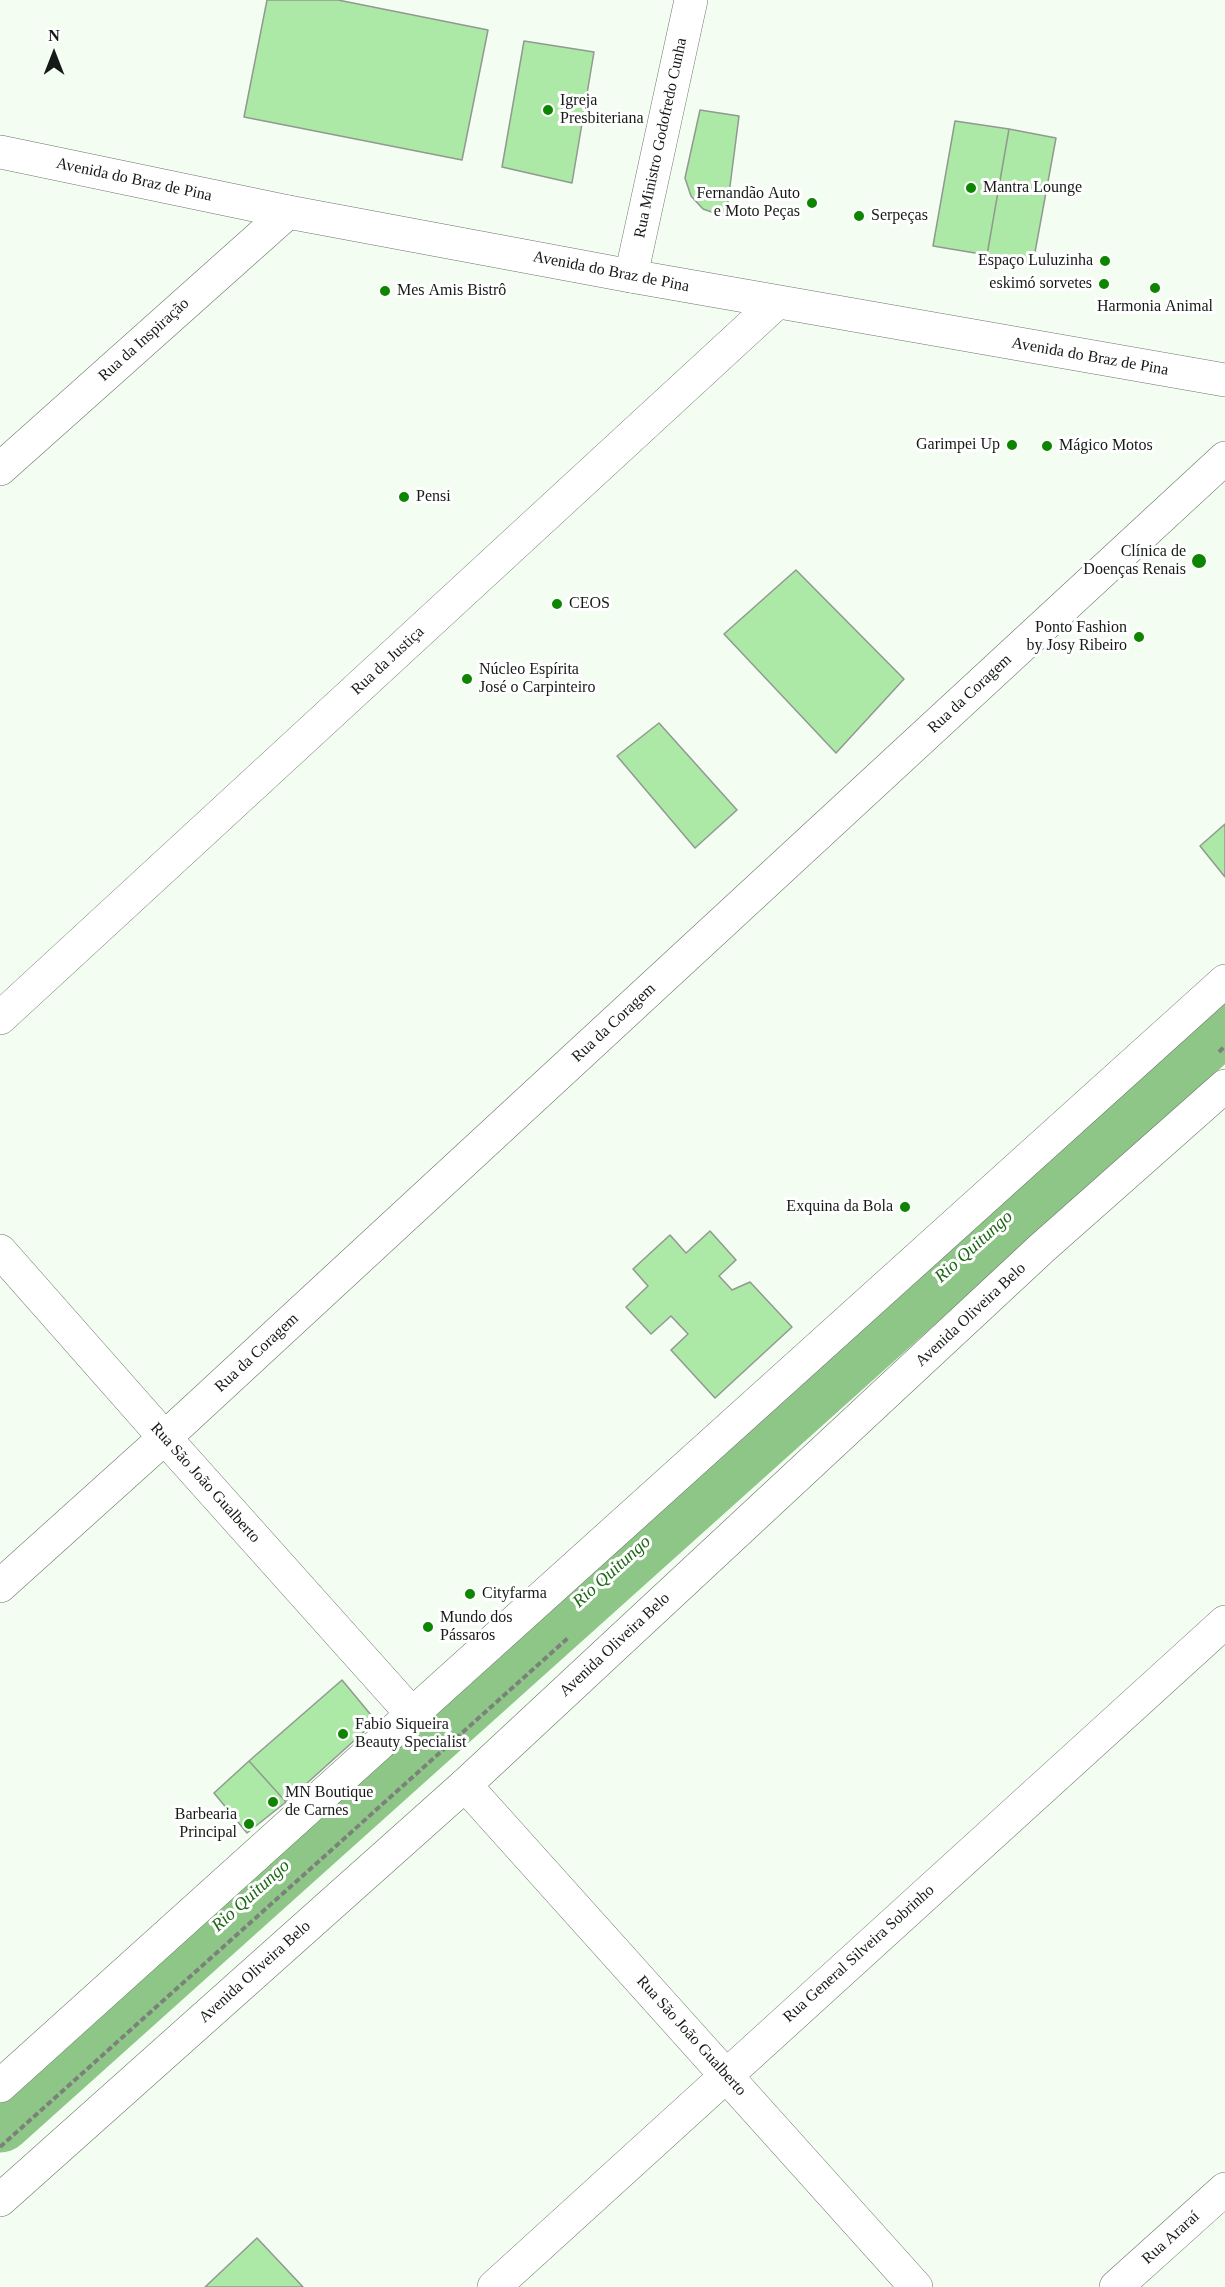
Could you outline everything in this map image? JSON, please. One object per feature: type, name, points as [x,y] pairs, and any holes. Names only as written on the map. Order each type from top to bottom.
[{"type":"street","name":"Rua Ministro Godofredo Cunha","points":[[631,276],[691,0]]},
{"type":"street","name":"Avenida do Braz de Pina","points":[[0,152],[288,212],[776,303],[1225,380]]},
{"type":"street","name":"Rua da Inspiração","points":[[0,469],[288,212]]},
{"type":"street","name":"Rua da Justiça","points":[[0,1018],[776,303]]},
{"type":"street","name":"Rua da Coragem","points":[[0,1586],[165,1438],[1225,458]]},
{"type":"street","points":[[0,2086],[1225,981]]},
{"type":"street","name":"Avenida Oliveira Belo","points":[[0,2200],[465,1785],[1042,1248],[1225,1086]]},
{"type":"street","name":"Rua São João Gualberto","points":[[0,1251],[412,1714]]},
{"type":"street","name":"Rua General Silveira Sobrinho","points":[[494,2287],[1225,1622]]},
{"type":"street","name":"Rua São João Gualberto","points":[[465,1785],[916,2287]]},
{"type":"street","name":"Rua Araraí","points":[[1116,2287],[1225,2189]]},
{"type":"path","points":[[465,1719],[471,1725]]},
{"type":"building","points":[[267,0],[338,0],[488,30],[462,160],[244,117]]},
{"type":"building","name":"Igreja Presbiteriana","points":[[524,41],[594,52],[572,183],[502,167]]},
{"type":"building","points":[[700,110],[739,116],[726,217],[703,209],[691,196],[685,178]]},
{"type":"building","name":"Mantra Lounge","points":[[955,121],[1009,129],[987,255],[933,246]]},
{"type":"building","points":[[1009,129],[1056,138],[1033,263],[987,255]]},
{"type":"building","points":[[796,570],[904,679],[836,753],[724,634]]},
{"type":"building","points":[[659,723],[737,810],[695,848],[617,756]]},
{"type":"building","points":[[1225,824],[1225,877],[1200,846]]},
{"type":"building","points":[[710,1231],[736,1260],[719,1276],[732,1290],[750,1282],[792,1327],[715,1398],[671,1350],[688,1334],[671,1316],[651,1334],[626,1307],[648,1286],[633,1269],[670,1235],[686,1253]]},
{"type":"building","points":[[342,1680],[376,1721],[286,1802],[249,1761]]},
{"type":"building","points":[[249,1761],[286,1802],[247,1833],[214,1793]]},
{"type":"building","points":[[257,2238],[303,2287],[205,2287]]},
{"type":"waterway","name":"Rio Quitungo","points":[[0,2121],[1225,1022]]},
{"type":"place","name":"Igreja Presbiteriana","points":[[548,110]]},
{"type":"place","name":"Mantra Lounge","points":[[971,188]]},
{"type":"place","name":"Fernandão Auto e Moto Peças","points":[[812,203]]},
{"type":"place","name":"Serpeças","points":[[859,216]]},
{"type":"place","name":"Espaço Luluzinha","points":[[1105,261]]},
{"type":"place","name":"eskimó sorvetes","points":[[1104,284]]},
{"type":"place","name":"Harmonia Animal","points":[[1155,288]]},
{"type":"place","name":"Mes Amis Bistrô","points":[[385,291]]},
{"type":"place","name":"Garimpei Up","points":[[1012,445]]},
{"type":"place","name":"Mágico Motos","points":[[1047,446]]},
{"type":"place","name":"Pensi","points":[[404,497]]},
{"type":"place","name":"Clínica de Doenças Renais","points":[[1199,561]]},
{"type":"place","name":"CEOS","points":[[557,604]]},
{"type":"place","name":"Ponto Fashion by Josy Ribeiro","points":[[1139,637]]},
{"type":"place","name":"Núcleo Espírita José o Carpinteiro","points":[[467,679]]},
{"type":"place","name":"Exquina da Bola","points":[[905,1207]]},
{"type":"place","name":"Cityfarma","points":[[470,1594]]},
{"type":"place","name":"Mundo dos Pássaros","points":[[428,1627]]},
{"type":"place","name":"Fabio Siqueira Beauty Specialist","points":[[343,1734]]},
{"type":"place","name":"MN Boutique de Carnes","points":[[273,1802]]},
{"type":"place","name":"Barbearia Principal","points":[[249,1824]]}]
